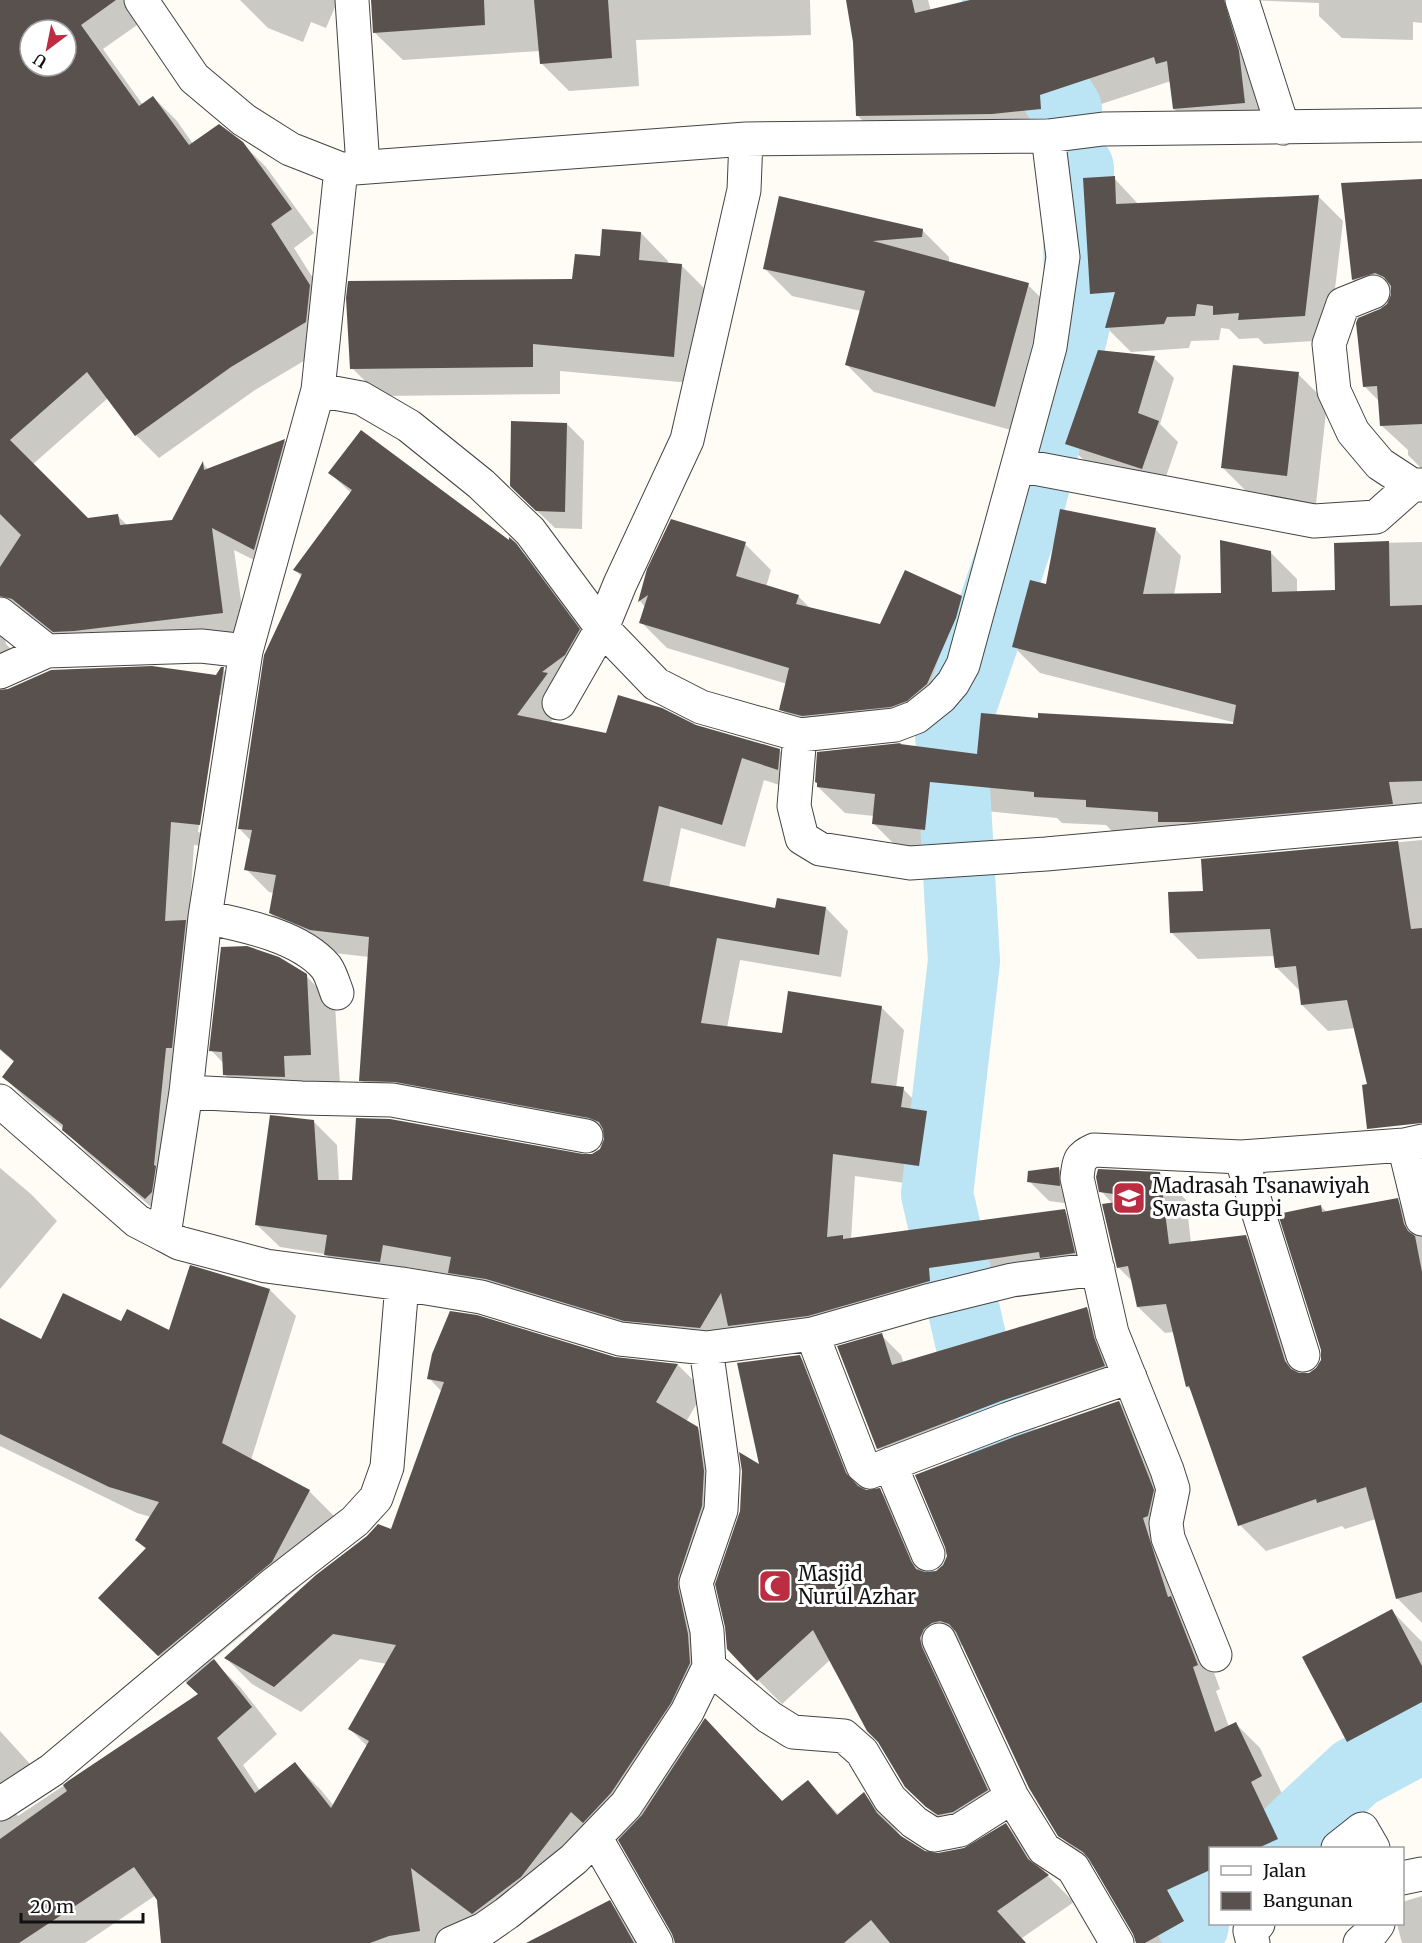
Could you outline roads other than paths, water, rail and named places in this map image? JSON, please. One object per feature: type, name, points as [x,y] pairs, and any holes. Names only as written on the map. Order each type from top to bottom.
[{"type":"street","points":[[141,0],[194,78],[244,120],[290,148],[352,168],[746,139],[1048,136],[1103,129],[1422,125]]},
{"type":"street","points":[[164,1235],[186,1092],[205,917],[246,651],[318,390],[352,168],[352,0]]},
{"type":"street","points":[[1242,0],[1283,128]]},
{"type":"street","points":[[318,390],[361,398],[409,426],[481,484],[530,531],[602,628],[656,684],[701,707],[800,735],[895,725],[916,717],[941,697],[953,683],[963,664],[1022,465],[1050,347],[1063,257],[1048,136]]},
{"type":"street","points":[[559,703],[602,628],[687,440],[744,190],[746,139]]},
{"type":"street","points":[[1022,465],[1314,521],[1377,517],[1417,485],[1380,464],[1353,432],[1334,391],[1329,344],[1343,304],[1373,292]]},
{"type":"street","points":[[0,614],[46,651]]},
{"type":"street","points":[[0,672],[46,651],[201,646],[246,651]]},
{"type":"street","points":[[800,735],[794,806],[802,838],[820,849],[910,863],[992,858],[1422,820]]},
{"type":"street","points":[[205,917],[258,929],[301,947],[327,968],[337,993]]},
{"type":"street","points":[[186,1092],[392,1100],[586,1136]]},
{"type":"street","points":[[0,1101],[137,1221],[179,1243],[266,1266],[481,1297],[620,1339],[706,1348],[812,1334],[927,1301],[1012,1280],[1098,1269]]},
{"type":"street","points":[[1215,1655],[1168,1538],[1166,1523],[1173,1489],[1112,1332],[1077,1178],[1079,1162],[1084,1154],[1094,1150],[1241,1157],[1413,1143],[1422,1219]]},
{"type":"street","points":[[1241,1157],[1303,1355]]},
{"type":"street","points":[[0,1804],[52,1770],[275,1583],[355,1521],[376,1498],[387,1467],[402,1284]]},
{"type":"street","points":[[812,1334],[863,1466],[870,1472],[1008,1419],[1130,1377]]},
{"type":"street","points":[[452,1943],[484,1929],[507,1913],[574,1859],[626,1805],[687,1712],[709,1667],[707,1631],[696,1583],[721,1510],[723,1470],[706,1348]]},
{"type":"street","points":[[890,1464],[928,1554]]},
{"type":"street","points":[[939,1640],[1012,1797],[1044,1849],[1073,1868],[1117,1943]]},
{"type":"street","points":[[709,1667],[769,1717],[793,1732],[844,1736],[862,1752],[890,1799],[914,1822],[934,1835],[960,1830],[1012,1797]]},
{"type":"street","points":[[1339,1847],[1362,1829],[1372,1847]]},
{"type":"street","points":[[595,1838],[656,1943]]},
{"type":"street","points":[[1404,1878],[1422,1874]]},
{"type":"street","points":[[1360,1943],[1377,1925]]},
{"type":"waterway","points":[[998,0],[1066,109]]},
{"type":"waterway","points":[[1033,1536],[976,1363],[937,1194],[964,961],[951,734],[1028,508],[1080,301],[1078,168]]},
{"type":"waterway","points":[[1276,1847],[1355,1773],[1422,1737]]},
{"type":"waterway","points":[[1134,1795],[1193,1925]]},
{"type":"place","name":"Madrasah Tsanawiyah Swasta Guppi","points":[[1129,1198]]},
{"type":"place","name":"Masjid Nurul Azhar","points":[[775,1586]]}]
